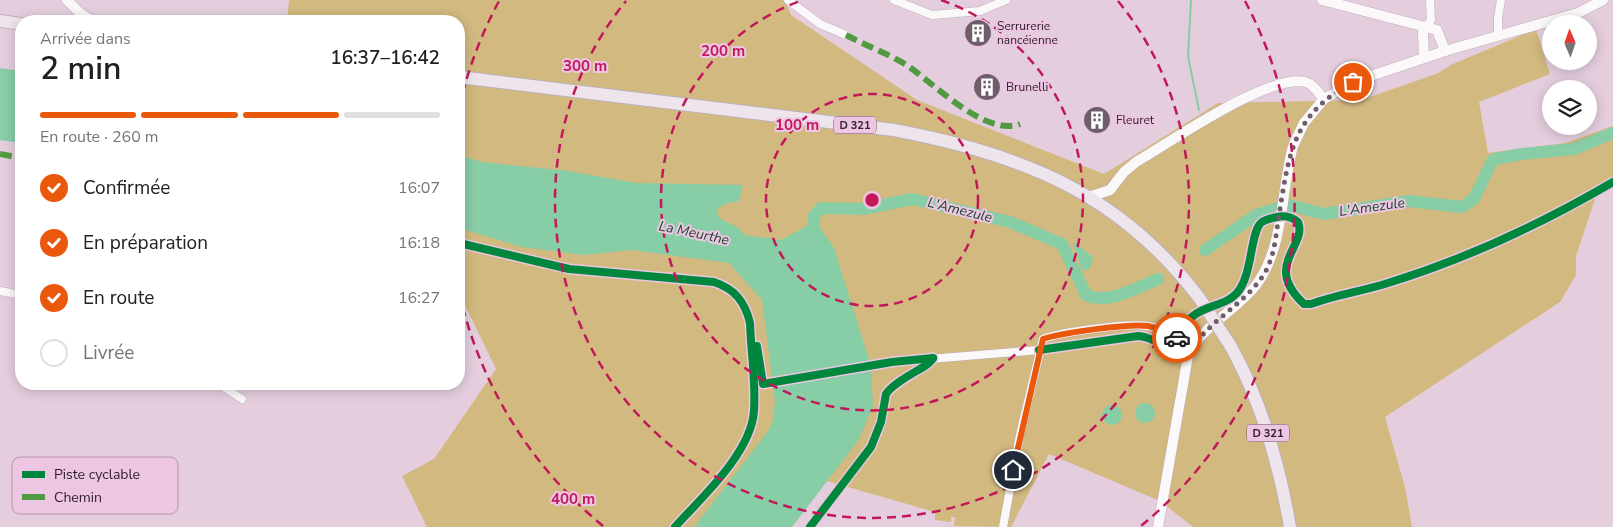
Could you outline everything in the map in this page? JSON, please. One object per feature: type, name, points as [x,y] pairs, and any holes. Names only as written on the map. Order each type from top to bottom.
[{"type":"main road","points":[[0,21],[15,23]]},
{"type":"main road","name":"D 321","points":[[465,78],[902,131],[945,139],[1029,165],[1089,197],[1151,244],[1170,263],[1200,299],[1230,345],[1249,381],[1265,420],[1279,472],[1290,527]]},
{"type":"street","points":[[67,0],[83,15]]},
{"type":"street","points":[[788,0],[820,24],[846,36]]},
{"type":"street","points":[[894,0],[932,15],[980,11],[1006,0]]},
{"type":"street","points":[[1322,0],[1437,30],[1445,51]]},
{"type":"street","points":[[1424,58],[1423,32],[1431,20],[1430,0]]},
{"type":"street","points":[[1498,36],[1501,0]]},
{"type":"street","points":[[1158,527],[1182,381],[1192,348],[1204,334],[1256,285],[1268,267],[1276,235],[1289,160],[1298,131],[1324,99],[1353,82],[1445,51],[1578,13],[1603,0]]},
{"type":"street","points":[[1089,197],[1110,190],[1124,172],[1136,162],[1240,100],[1271,87],[1300,82],[1307,83],[1324,99]]},
{"type":"street","points":[[0,291],[15,294]]},
{"type":"street","points":[[1003,527],[1008,493],[1043,339],[1050,336],[1128,325],[1147,326],[1160,329],[1192,348]]},
{"type":"street","points":[[892,362],[1039,350]]},
{"type":"street","points":[[228,390],[242,399]]},
{"type":"shaded area","points":[[289,0],[785,0],[791,15],[917,100],[1104,174],[1218,103],[1361,100],[1436,74],[1453,64],[1536,29],[1542,48],[1542,70],[1549,70],[1550,74],[1479,102],[1488,153],[1565,143],[1588,135],[1597,135],[1597,132],[1613,126],[1613,179],[1600,184],[1576,256],[1576,275],[1560,302],[1385,417],[1405,487],[1412,527],[1193,527],[1160,501],[1049,454],[1011,527],[954,526],[955,517],[951,517],[951,522],[935,520],[935,512],[820,479],[770,527],[427,527],[402,476],[434,459],[496,369],[465,305],[465,15],[288,15]]},
{"type":"water","points":[[0,68],[15,70],[15,142],[0,140]]},
{"type":"water","name":"La Meurthe","points":[[465,157],[482,162],[568,171],[636,183],[743,185],[739,201],[725,204],[717,209],[719,218],[737,227],[745,235],[781,240],[814,222],[817,223],[834,248],[871,366],[873,406],[858,441],[792,527],[694,527],[768,431],[773,420],[775,401],[762,300],[729,263],[631,250],[584,255],[522,247],[465,230]]},
{"type":"water","points":[[1075,243],[1093,257],[1090,268],[1085,271],[1082,269],[1073,244]]},
{"type":"water","points":[[1145,403],[1152,406],[1155,413],[1152,420],[1145,423],[1138,420],[1135,413],[1138,406]]},
{"type":"water","points":[[1112,405],[1119,408],[1122,415],[1119,422],[1112,425],[1105,422],[1102,415],[1105,408]]},
{"type":"waterway","points":[[1191,0],[1188,56],[1199,110]]},
{"type":"waterway","name":"L'Amezule","points":[[1205,250],[1256,215],[1278,208],[1293,206],[1324,214],[1408,201],[1462,207],[1474,199],[1492,161],[1495,159],[1522,154],[1574,149],[1613,133]]},
{"type":"waterway","name":"L'Amezule","points":[[809,237],[813,228],[814,216],[821,208],[863,209],[912,199],[1010,222],[1062,244],[1086,295],[1095,298],[1113,297],[1158,279]]},
{"type":"marked path","points":[[846,35],[905,64],[960,106],[975,115],[991,123],[1006,126],[1020,124]]},
{"type":"marked path","points":[[0,154],[15,157]]},
{"type":"cycle path","points":[[1039,350],[1138,336],[1164,344],[1173,343],[1187,322],[1198,312],[1227,301],[1237,293],[1246,275],[1258,227],[1262,222],[1269,219],[1286,216],[1298,222],[1299,231],[1297,239],[1286,267],[1287,278],[1292,290],[1304,304],[1311,304],[1388,283],[1446,263],[1532,226],[1613,182]]},
{"type":"cycle path","points":[[465,244],[569,269],[714,282],[728,288],[738,297],[750,323],[754,389],[754,411],[751,427],[744,443],[724,474],[675,527]]},
{"type":"cycle path","points":[[757,346],[763,384],[892,362],[933,358]]},
{"type":"cycle path","points":[[810,527],[871,447],[881,422],[886,394],[891,388],[926,365],[933,358]]},
{"type":"way so far","points":[[1177,338],[1192,348],[1197,340],[1251,292],[1264,274],[1274,247],[1289,160],[1298,131],[1324,99],[1353,82]]},
{"type":"place","name":"Serrurerie nancéienne","points":[[978,33]]},
{"type":"place","name":"Brunelli","points":[[987,87]]},
{"type":"place","name":"Fleuret","points":[[1097,120]]},
{"type":"route","points":[[1013,470],[1043,339],[1050,336],[1128,325],[1160,329],[1177,338]]}]
